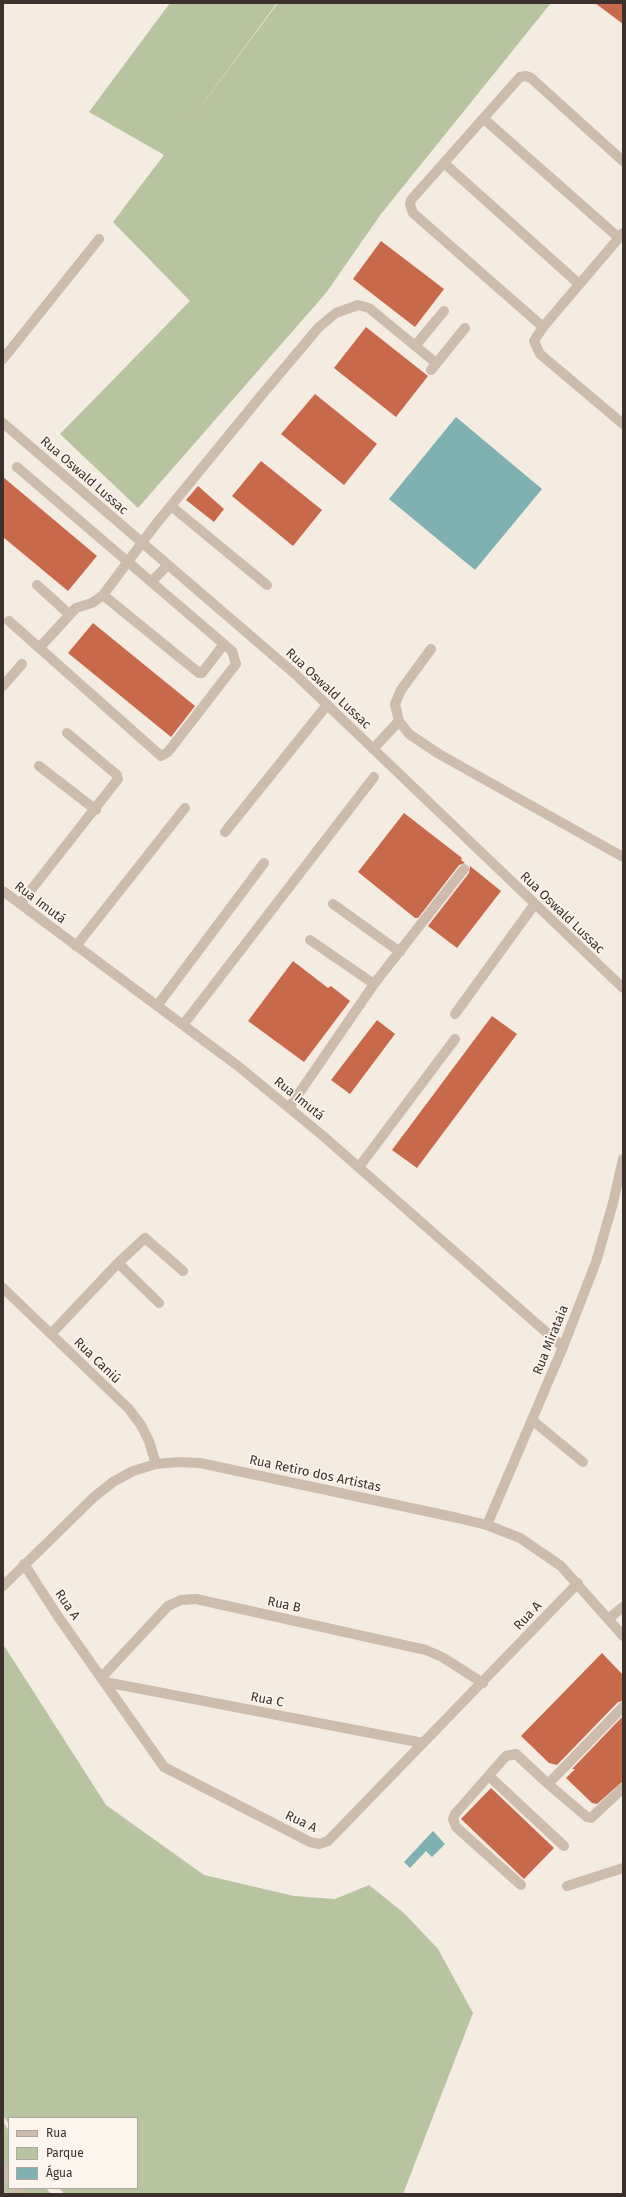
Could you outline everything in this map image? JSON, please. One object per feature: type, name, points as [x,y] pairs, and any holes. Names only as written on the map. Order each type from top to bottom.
[{"type":"street","points":[[543,327],[411,209],[411,200],[520,77],[526,76],[531,78],[623,162]]},
{"type":"street","points":[[484,119],[621,236],[543,327],[534,341],[540,354],[623,424]]},
{"type":"street","points":[[444,163],[579,284]]},
{"type":"street","points":[[3,359],[99,238]]},
{"type":"street","points":[[40,647],[76,608],[92,603],[103,595],[141,543],[171,506],[319,327],[336,313],[358,306],[369,308],[415,346],[433,367],[465,328]]},
{"type":"street","points":[[415,346],[444,311]]},
{"type":"street","name":"Rua Oswald Lussac","points":[[3,423],[167,566],[295,674],[534,905],[623,988]]},
{"type":"street","points":[[8,620],[161,756],[168,752],[232,672],[236,664],[236,657],[224,644],[17,467]]},
{"type":"street","points":[[171,506],[267,585]]},
{"type":"street","points":[[152,582],[167,566]]},
{"type":"street","points":[[37,585],[70,614]]},
{"type":"street","points":[[103,595],[199,673],[202,673],[224,644]]},
{"type":"street","points":[[431,649],[401,690],[395,704],[399,721],[409,734],[421,743],[623,857]]},
{"type":"street","points":[[3,686],[22,664]]},
{"type":"street","points":[[225,832],[327,705]]},
{"type":"street","points":[[374,749],[399,721]]},
{"type":"street","points":[[20,904],[96,810],[118,779],[117,775],[67,733]]},
{"type":"street","points":[[39,766],[96,810]]},
{"type":"street","points":[[183,1025],[374,777]]},
{"type":"street","points":[[76,946],[185,808]]},
{"type":"street","points":[[157,1006],[264,862]]},
{"type":"street","points":[[289,1108],[374,984],[464,869]]},
{"type":"street","name":"Rua Imutá","points":[[3,891],[238,1066],[358,1167],[563,1347]]},
{"type":"street","points":[[333,904],[400,952]]},
{"type":"street","points":[[455,1014],[534,905]]},
{"type":"street","points":[[310,940],[374,984]]},
{"type":"street","points":[[358,1167],[455,1039]]},
{"type":"street","name":"Rua Mirataia","points":[[487,1525],[563,1347],[596,1262],[613,1204],[623,1159]]},
{"type":"street","points":[[51,1334],[118,1263],[145,1238],[183,1271]]},
{"type":"street","points":[[118,1263],[159,1303]]},
{"type":"street","name":"Rua Caniú","points":[[3,1288],[128,1408],[141,1425],[149,1441],[156,1464]]},
{"type":"street","points":[[532,1420],[583,1462]]},
{"type":"street","name":"Rua Retiro dos Artistas","points":[[3,1586],[94,1496],[107,1487],[133,1471],[156,1464],[178,1462],[200,1463],[487,1525],[520,1538],[561,1566],[578,1583],[623,1636]]},
{"type":"street","name":"Rua A","points":[[24,1564],[164,1767],[310,1842],[319,1844],[328,1841],[483,1683],[578,1583]]},
{"type":"street","name":"Rua B","points":[[103,1680],[168,1606],[181,1600],[196,1599],[426,1650],[442,1657],[483,1683]]},
{"type":"street","points":[[608,1619],[623,1607]]},
{"type":"street","name":"Rua C","points":[[103,1680],[423,1743]]},
{"type":"street","points":[[548,1784],[623,1706]]},
{"type":"street","points":[[521,1885],[456,1827],[453,1819],[455,1814],[506,1756],[516,1754],[548,1784],[587,1817],[591,1818],[623,1788]]},
{"type":"street","points":[[489,1776],[564,1846]]},
{"type":"street","points":[[567,1886],[623,1868]]},
{"type":"green space","points":[[170,3],[277,3],[187,125],[278,3],[551,3],[381,214],[326,293],[138,508],[60,434],[190,301],[113,222],[164,155],[89,112]]},
{"type":"green space","points":[[3,1644],[106,1805],[204,1875],[294,1896],[335,1899],[369,1885],[404,1913],[438,1949],[473,2013],[403,2194],[64,2194],[60,2189],[138,2189],[138,2117],[8,2117],[8,2123],[3,2116]]},
{"type":"green space","points":[[3,2121],[8,2129],[8,2189],[47,2189],[51,2194],[3,2194]]},
{"type":"water","points":[[456,417],[542,489],[475,570],[389,499]]},
{"type":"water","points":[[433,1831],[445,1844],[432,1857],[426,1851],[410,1868],[404,1862]]},
{"type":"building","points":[[595,3],[623,3],[623,24]]},
{"type":"building","points":[[381,241],[444,289],[415,327],[353,279]]},
{"type":"building","points":[[366,327],[428,376],[396,417],[334,368]]},
{"type":"building","points":[[315,394],[377,444],[344,485],[281,434]]},
{"type":"building","points":[[261,461],[322,510],[293,546],[232,496]]},
{"type":"building","points":[[3,477],[97,556],[68,591],[3,537]]},
{"type":"building","points":[[198,486],[224,509],[214,522],[186,500]]},
{"type":"building","points":[[93,623],[195,706],[171,737],[68,653]]},
{"type":"building","points":[[404,813],[462,858],[461,860],[465,863],[459,865],[418,918],[415,918],[358,872]]},
{"type":"building","points":[[470,866],[501,891],[457,948],[428,926],[469,873]]},
{"type":"building","points":[[293,961],[328,988],[331,986],[350,1001],[304,1062],[248,1021]]},
{"type":"building","points":[[492,1016],[517,1034],[417,1168],[392,1150]]},
{"type":"building","points":[[377,1020],[395,1034],[350,1094],[331,1080]]},
{"type":"building","points":[[602,1653],[623,1675],[623,1701],[618,1702],[557,1765],[549,1763],[521,1736]]},
{"type":"building","points":[[623,1716],[623,1781],[597,1804],[592,1803],[566,1778],[575,1769],[572,1769]]},
{"type":"building","points":[[491,1788],[554,1848],[524,1879],[461,1819]]}]
